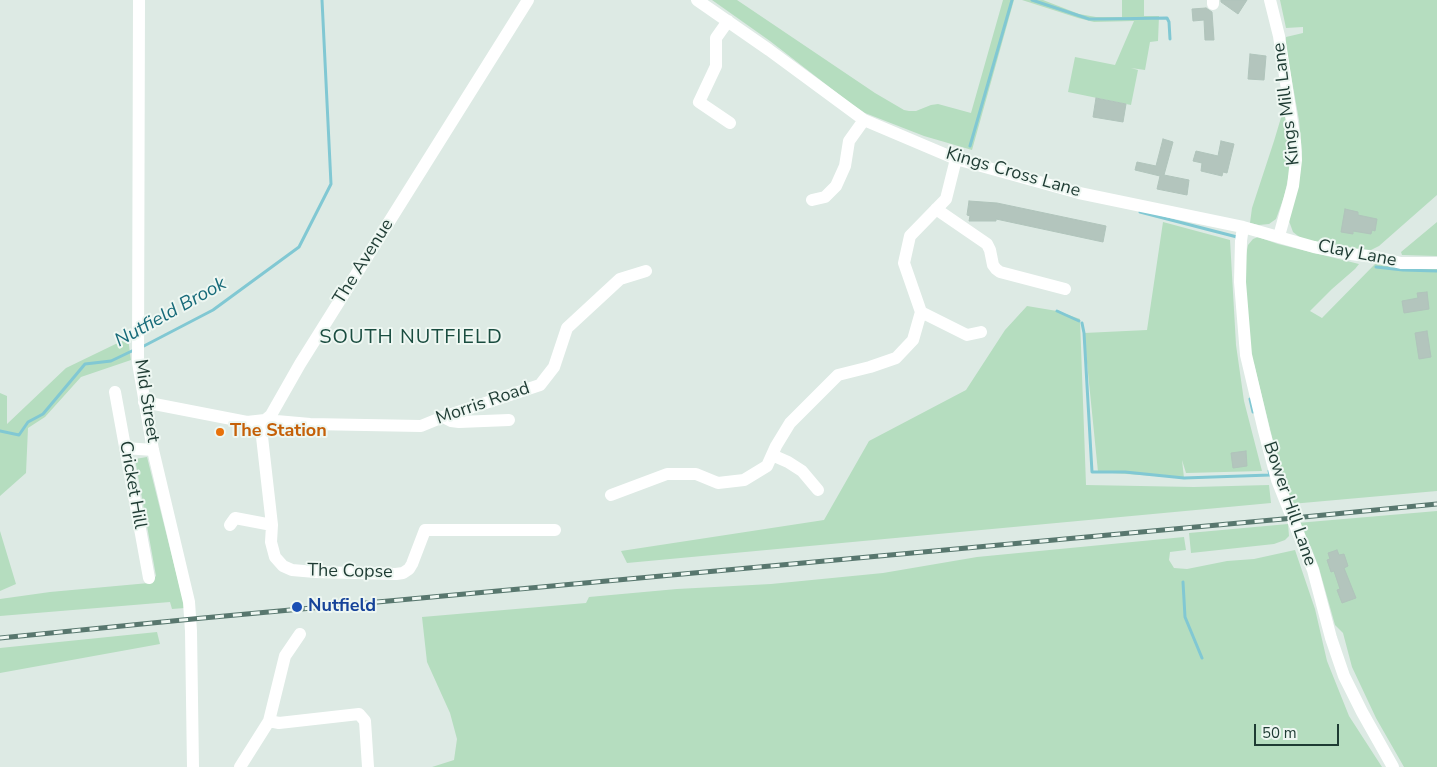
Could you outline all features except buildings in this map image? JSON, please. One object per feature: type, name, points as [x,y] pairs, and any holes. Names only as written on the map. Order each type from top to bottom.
[{"type":"street","name":"Mid Street","points":[[139,0],[138,363],[154,450],[189,602],[192,767]]},
{"type":"street","name":"The Avenue","points":[[265,420],[271,415],[300,364],[528,0]]},
{"type":"street","name":"Kings Cross Lane","points":[[697,0],[864,120],[956,159],[1079,193],[1279,236]]},
{"type":"street","name":"Kings Mill Lane","points":[[1270,0],[1279,36],[1296,160],[1293,186],[1279,236]]},
{"type":"street","points":[[728,21],[716,38],[716,66],[699,102],[730,123]]},
{"type":"street","points":[[812,200],[825,197],[836,186],[845,166],[849,141],[864,120]]},
{"type":"street","points":[[611,495],[668,474],[696,474],[718,483],[744,480],[767,466],[790,423],[838,375],[896,358],[913,340],[921,312],[904,263],[910,236],[946,199],[956,159]]},
{"type":"street","points":[[936,209],[987,244],[993,265],[1000,272],[1064,289]]},
{"type":"street","name":"Bower Hill Lane","points":[[1243,227],[1240,282],[1246,355],[1277,480],[1313,570],[1331,638],[1344,676],[1393,767]]},
{"type":"street","name":"Clay Lane","points":[[1279,236],[1314,247],[1401,263],[1437,263]]},
{"type":"street","name":"Morris Road","points":[[265,420],[310,424],[421,426],[540,385],[554,367],[567,328],[620,279],[646,271]]},
{"type":"street","points":[[921,312],[967,335],[981,332]]},
{"type":"street","name":"Cricket Hill","points":[[115,392],[149,578]]},
{"type":"street","points":[[144,402],[247,422],[265,420]]},
{"type":"street","points":[[443,417],[450,421],[458,422],[509,420]]},
{"type":"street","points":[[230,525],[235,518],[272,525],[261,428],[265,420]]},
{"type":"street","points":[[125,448],[154,450]]},
{"type":"street","points":[[772,455],[802,471],[818,490]]},
{"type":"street","name":"The Copse","points":[[272,525],[271,542],[275,557],[283,566],[292,570],[396,574],[403,573],[409,569],[424,530],[556,530]]},
{"type":"street","points":[[240,767],[269,720],[285,656],[300,634]]},
{"type":"street","points":[[269,720],[279,722],[358,714],[364,721],[368,767]]},
{"type":"green space","points":[[712,0],[737,0],[875,93],[904,110],[916,111],[938,104],[971,113],[1003,0],[1014,0],[972,150],[924,136],[865,113]]},
{"type":"green space","points":[[1022,0],[1043,0],[1079,14],[1096,17],[1122,17],[1122,0],[1144,0],[1144,16],[1159,16],[1158,41],[1150,42],[1145,70],[1131,68],[1138,70],[1131,105],[1068,92],[1075,57],[1115,65],[1134,21],[1094,22]]},
{"type":"green space","points":[[1280,0],[1437,0],[1437,195],[1379,246],[1371,250],[1350,249],[1302,239],[1293,232],[1289,221],[1300,174],[1302,152],[1299,120],[1285,42],[1286,37],[1303,33],[1303,27],[1286,28]]},
{"type":"green space","points":[[1283,111],[1285,112],[1290,141],[1290,170],[1284,197],[1276,219],[1269,224],[1259,225],[1250,223],[1252,208]]},
{"type":"green space","points":[[1163,222],[1230,240],[1236,345],[1244,401],[1262,471],[1186,473],[1182,460],[1184,478],[1098,472],[1084,333],[1147,330]]},
{"type":"green space","points":[[1437,222],[1437,256],[1402,255],[1401,252]]},
{"type":"green space","points":[[1258,237],[1278,244],[1359,264],[1310,311],[1322,318],[1375,264],[1437,269],[1437,491],[1291,504],[1250,355],[1246,315],[1246,255],[1248,245],[1253,239]]},
{"type":"green space","points":[[1027,306],[1057,311],[1080,319],[1086,485],[1194,487],[1269,485],[1271,503],[627,563],[621,551],[824,520],[869,441],[966,390],[1005,330]]},
{"type":"green space","points":[[128,338],[131,360],[81,377],[45,417],[28,428],[26,473],[0,496],[0,393],[7,396],[7,424],[66,368]]},
{"type":"green space","points":[[147,457],[185,608],[172,609],[170,602],[0,616],[0,599],[50,592],[149,583],[156,576],[135,459]]},
{"type":"green space","points":[[1437,511],[1437,767],[1404,767],[1376,718],[1352,667],[1343,633],[1335,625],[1311,547],[1297,523]]},
{"type":"green space","points":[[1288,524],[1289,536],[1285,540],[1274,544],[1191,553],[1189,533]]},
{"type":"green space","points":[[0,531],[16,584],[0,591]]},
{"type":"green space","points":[[1184,537],[1186,550],[1170,552],[1169,560],[1174,568],[1187,569],[1227,561],[1254,559],[1295,550],[1315,609],[1327,661],[1349,716],[1382,767],[432,767],[454,760],[457,739],[450,713],[427,662],[422,617],[586,603],[589,597],[677,589],[771,584],[883,573],[977,557]]},
{"type":"green space","points":[[157,632],[160,644],[0,673],[0,648]]},
{"type":"waterway","name":"Nutfield Brook","points":[[142,347],[213,310],[299,247],[331,184],[322,0]]},
{"type":"waterway","points":[[970,146],[1012,0]]},
{"type":"waterway","points":[[1032,0],[1089,19],[1167,18],[1170,39]]},
{"type":"waterway","points":[[1140,212],[1237,237],[1237,239]]},
{"type":"waterway","points":[[1376,267],[1437,271]]},
{"type":"waterway","points":[[1057,311],[1079,321]]},
{"type":"waterway","points":[[1082,323],[1092,472],[1125,472],[1184,478],[1270,475],[1269,471]]},
{"type":"waterway","name":"Nutfield Brook","points":[[0,431],[19,435],[28,422],[43,414],[85,364],[111,361],[134,350]]},
{"type":"waterway","points":[[1250,399],[1253,412]]},
{"type":"waterway","points":[[1183,582],[1185,617],[1202,658]]},
{"type":"railway","points":[[0,638],[1437,504]]},
{"type":"place","name":"The Station","points":[[220,432]]},
{"type":"place","name":"Nutfield","points":[[297,607]]},
{"type":"district","name":"SOUTH NUTFIELD","points":[[411,338]]}]
